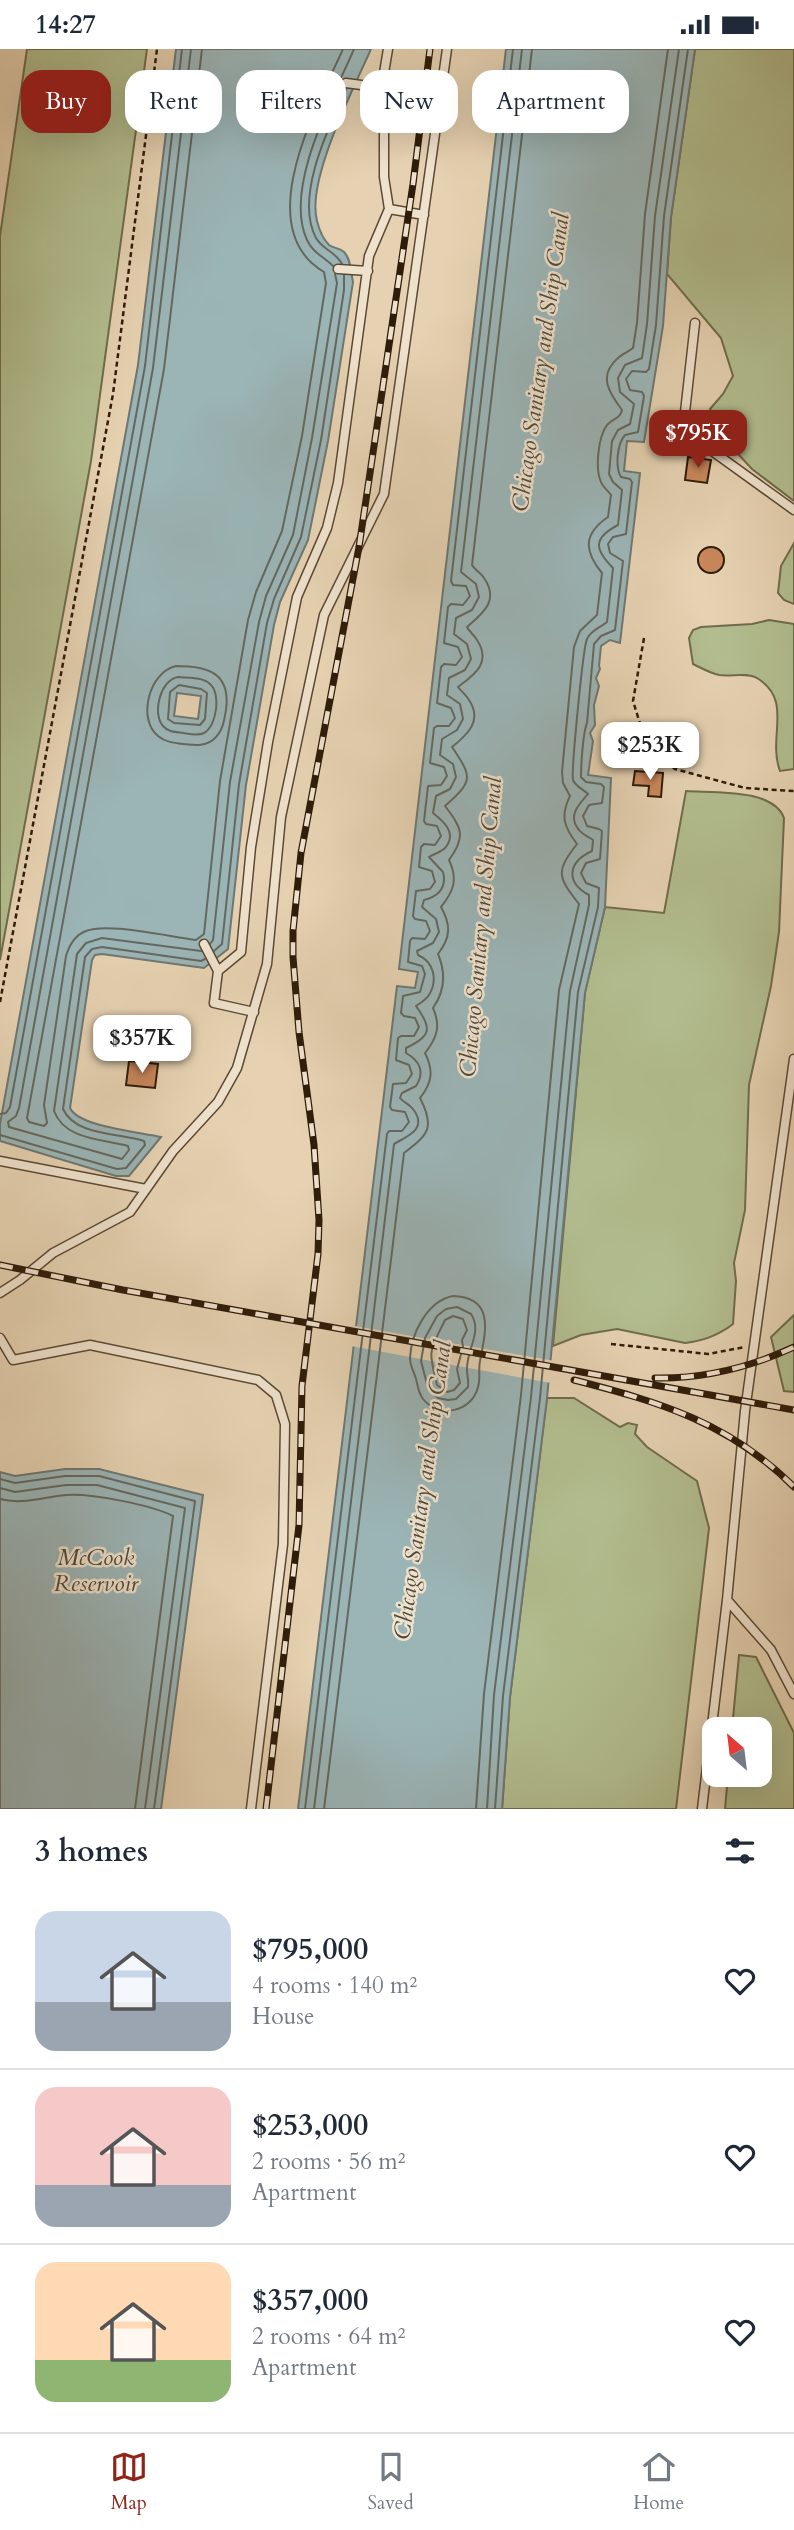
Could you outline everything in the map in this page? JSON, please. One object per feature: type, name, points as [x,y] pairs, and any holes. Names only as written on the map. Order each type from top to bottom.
[{"type":"lane","points":[[386,70],[388,49]]},
{"type":"lane","points":[[0,1293],[54,1252],[130,1212],[173,1151],[218,1102],[237,1068],[267,964],[281,817],[324,615],[384,494],[447,49]]},
{"type":"lane","points":[[346,83],[360,85]]},
{"type":"lane","points":[[218,971],[241,952],[251,847],[268,742],[297,597],[327,528],[338,483],[369,256],[389,209],[384,177],[384,133]]},
{"type":"lane","points":[[389,209],[424,215]]},
{"type":"lane","points":[[338,269],[368,271]]},
{"type":"lane","points":[[695,323],[684,421],[708,449],[794,510]]},
{"type":"lane","points":[[204,944],[218,971],[214,1003],[254,1012]]},
{"type":"lane","points":[[702,1809],[727,1600],[745,1411],[794,1059]]},
{"type":"lane","points":[[0,1161],[146,1189]]},
{"type":"lane","points":[[0,1338],[13,1360],[90,1345],[258,1380],[276,1395],[285,1424],[283,1545],[251,1809]]},
{"type":"lane","points":[[727,1600],[771,1650],[794,1694]]},
{"type":"path","points":[[0,1002],[113,394],[157,49]]},
{"type":"path","points":[[644,638],[633,701],[647,746],[675,769],[745,787],[794,791]]},
{"type":"path","points":[[611,1344],[708,1354],[755,1345]]},
{"type":"green space","points":[[27,49],[147,49],[144,70],[125,70],[125,133],[136,133],[91,461],[0,960],[0,236],[21,91],[21,133],[111,133],[111,70],[24,70]]},
{"type":"green space","points":[[695,49],[794,49],[794,501],[752,469],[723,438],[710,409],[733,376],[721,338],[667,274],[671,217]]},
{"type":"green space","points":[[794,543],[794,604],[784,600],[778,593],[781,566]]},
{"type":"green space","points":[[769,620],[794,624],[794,769],[780,771],[776,745],[777,708],[768,687],[753,676],[719,675],[693,664],[689,638],[693,630],[701,627],[752,624]]},
{"type":"green space","points":[[686,791],[755,797],[778,808],[784,818],[779,932],[771,986],[749,1085],[745,1210],[734,1263],[736,1281],[733,1324],[710,1337],[685,1343],[617,1329],[581,1335],[553,1346],[585,992],[605,907],[664,913]]},
{"type":"green space","points":[[794,1315],[794,1392],[784,1391],[771,1337]]},
{"type":"green space","points":[[547,1398],[574,1398],[620,1427],[628,1423],[637,1425],[635,1434],[647,1447],[697,1481],[709,1528],[676,1809],[502,1809],[510,1697]]},
{"type":"green space","points":[[739,1655],[756,1657],[794,1733],[794,1809],[725,1809],[727,1787],[772,1787],[772,1717],[733,1717]]},
{"type":"water","points":[[176,49],[371,49],[346,105],[346,70],[236,70],[236,133],[334,133],[318,182],[315,203],[317,221],[329,245],[346,255],[353,282],[328,441],[308,540],[280,602],[274,625],[246,785],[228,949],[204,968],[102,954],[95,955],[92,960],[70,1108],[85,1120],[97,1124],[161,1137],[129,1176],[116,1176],[0,1141],[0,1124],[138,365],[166,133],[222,133],[222,70],[173,70]],"holes":[[[177,693],[201,696],[198,719],[174,716]]]},
{"type":"water","name":"Chicago Sanitary and Ship Canal","points":[[506,49],[695,49],[671,217],[663,326],[644,442],[627,441],[624,471],[640,473],[620,643],[610,640],[601,646],[600,669],[596,678],[599,686],[594,705],[595,725],[590,733],[593,741],[588,775],[611,778],[605,907],[585,993],[547,1398],[510,1697],[502,1809],[298,1809],[397,986],[415,988],[418,972],[399,969],[496,133],[629,133],[629,70],[504,70]]},
{"type":"water","name":"McCook Reservoir","points":[[65,1469],[99,1469],[203,1495],[161,1809],[0,1809],[0,1472],[15,1476]]},
{"type":"pier","points":[[355,1326],[445,1342],[440,1359],[442,1363],[351,1346]]},
{"type":"pier","points":[[451,1343],[555,1361],[551,1383],[447,1364]]},
{"type":"building","points":[[688,457],[711,460],[707,483],[685,480]]},
{"type":"building","points":[[711,547],[720,551],[724,560],[720,569],[711,573],[702,569],[698,560],[702,551]]},
{"type":"building","points":[[635,771],[663,773],[661,797],[648,796],[649,786],[633,785]]},
{"type":"building","points":[[129,1061],[158,1064],[155,1088],[126,1085]]},
{"type":"railway","points":[[266,1809],[299,1525],[302,1386],[318,1254],[319,1220],[314,1145],[299,1032],[293,931],[301,853],[359,547],[413,184],[430,49]]},
{"type":"railway","points":[[0,1265],[123,1290],[794,1410]]},
{"type":"railway","points":[[655,1378],[709,1374],[761,1360],[794,1347]]},
{"type":"railway","points":[[574,1380],[665,1407],[719,1431],[745,1446],[794,1487]]}]
